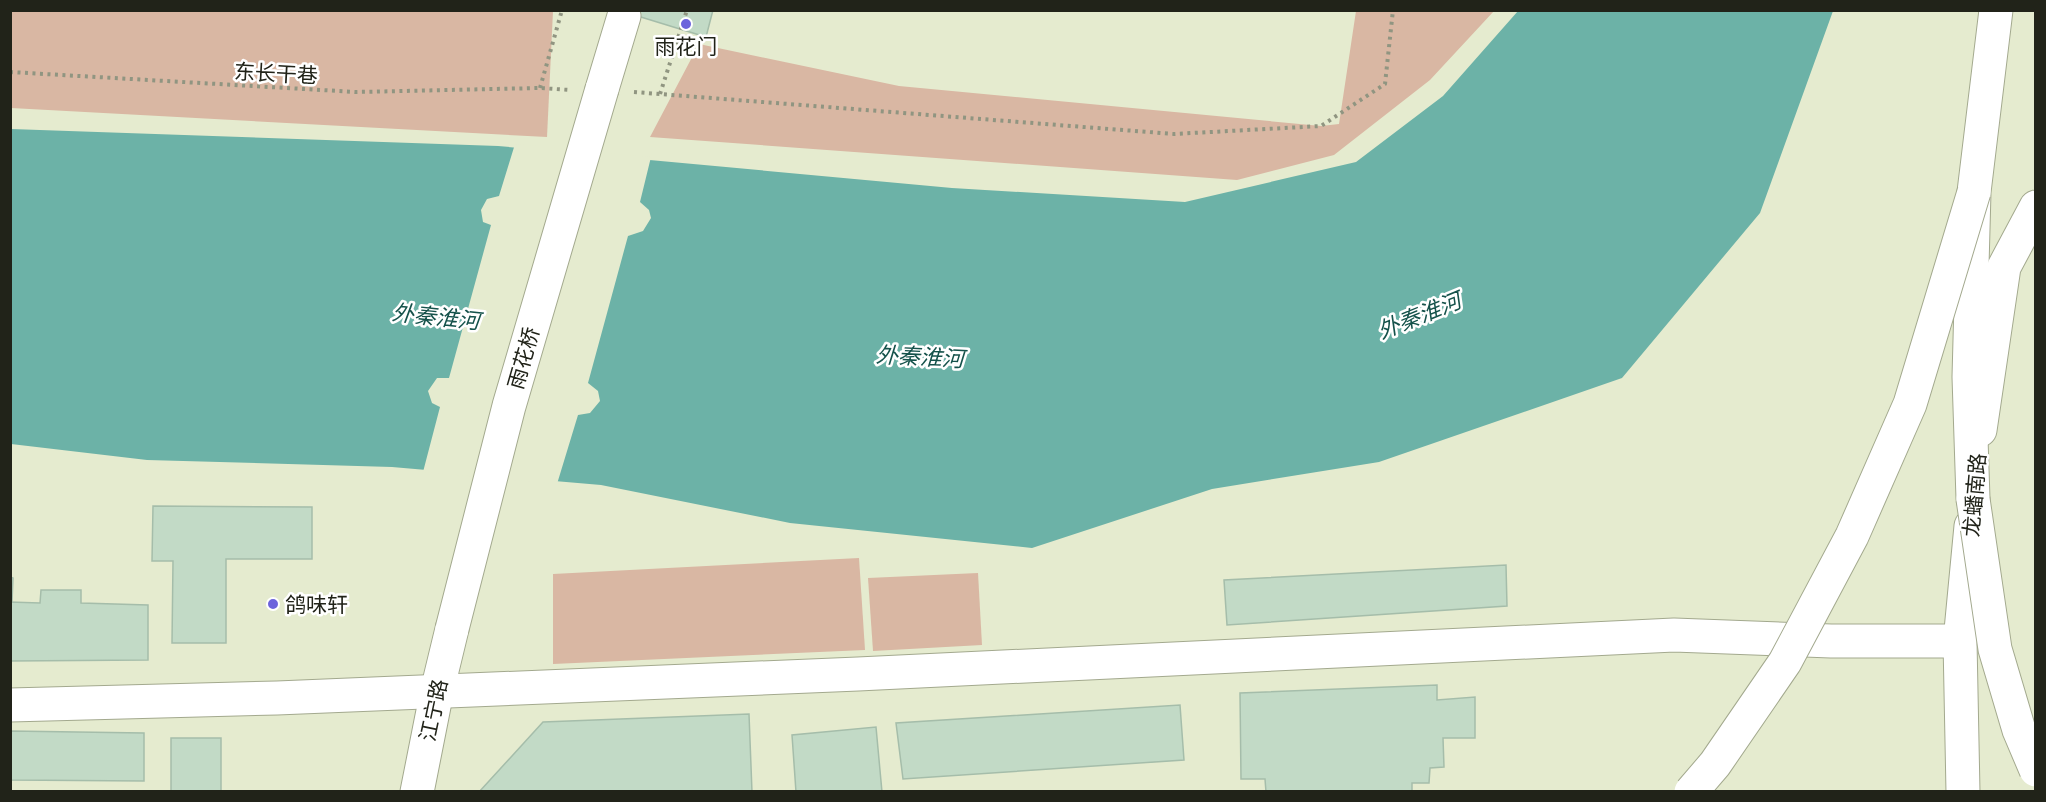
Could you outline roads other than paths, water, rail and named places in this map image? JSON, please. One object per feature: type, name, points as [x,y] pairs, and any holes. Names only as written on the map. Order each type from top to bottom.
[{"type":"main road","points":[[1996,10],[1974,192],[1969,377],[1973,499],[1995,649],[2019,730],[2036,770]]},
{"type":"main road","name":"雨花桥","points":[[452,629],[509,406],[624,16]]},
{"type":"main road","points":[[1691,792],[1715,764],[1785,662],[1852,536],[1910,404],[1974,192]]},
{"type":"main road","name":"龙蟠南路","points":[[1963,792],[1960,641],[1983,402],[2004,267],[2036,207]]},
{"type":"main road","name":"江宁路","points":[[417,792],[452,629]]},
{"type":"main road","points":[[10,705],[266,698],[858,675],[1674,635],[1831,641],[1960,641]]},
{"type":"water","name":"外秦淮河","points":[[1518,11],[1833,11],[1760,213],[1622,378],[1379,462],[1212,489],[1032,548],[790,523],[601,485],[392,467],[147,460],[11,444],[11,129],[498,146],[952,188],[1185,202],[1356,162],[1443,96]]},
{"type":"place","name":"雨花门","points":[[686,24]]},
{"type":"place","name":"鸽味轩","points":[[273,604]]}]
